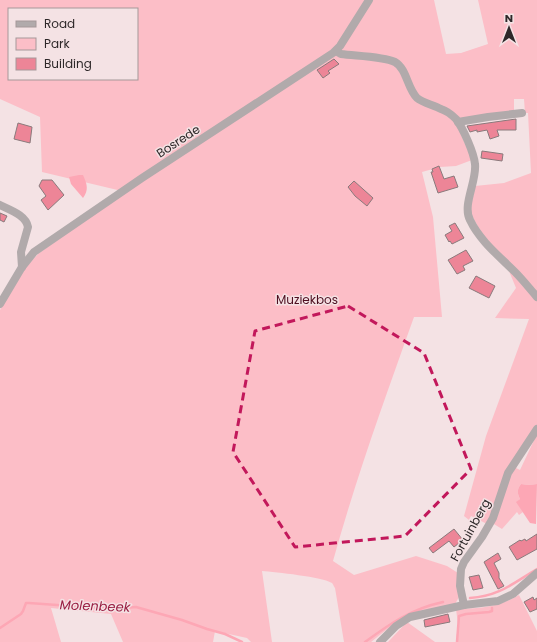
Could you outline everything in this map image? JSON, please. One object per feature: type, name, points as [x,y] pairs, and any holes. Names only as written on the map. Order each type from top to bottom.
[{"type":"street","name":"Bosrede","points":[[0,304],[22,267],[34,252],[336,51],[369,0]]},
{"type":"street","points":[[336,51],[341,54],[381,59],[396,63],[400,67],[412,93],[418,99],[451,114],[458,122],[471,150],[475,164],[472,188],[467,208],[470,220],[492,250],[516,273],[537,297]]},
{"type":"street","points":[[458,122],[522,113]]},
{"type":"street","points":[[0,205],[23,218],[27,223],[28,227],[21,252],[22,267]]},
{"type":"street","name":"Fortuinberg","points":[[464,605],[460,586],[461,569],[493,518],[508,473],[537,429]]},
{"type":"street","points":[[380,642],[396,626],[410,617],[464,605],[489,603],[506,598],[537,574]]},
{"type":"highlighted area","points":[[348,306],[424,353],[471,469],[405,536],[295,547],[233,452],[255,331]]},
{"type":"green space","name":"Muziekbos","points":[[0,0],[434,0],[446,54],[461,53],[488,44],[478,0],[537,0],[537,294],[487,243],[470,212],[475,186],[504,183],[531,173],[528,113],[525,113],[524,99],[514,99],[514,112],[460,120],[439,109],[456,123],[472,160],[456,166],[440,167],[422,172],[433,217],[442,317],[414,317],[361,469],[333,561],[354,575],[416,556],[447,566],[458,573],[459,597],[455,604],[400,619],[371,642],[344,642],[335,588],[332,583],[309,577],[262,571],[272,642],[251,642],[247,638],[215,631],[213,642],[123,642],[111,614],[51,608],[61,642],[0,642],[0,310],[26,267],[39,253],[126,192],[42,172],[40,117],[0,99]]},
{"type":"green space","points":[[509,271],[537,299],[537,428],[516,468],[520,470],[537,434],[537,484],[521,484],[518,491],[520,499],[517,502],[523,512],[519,515],[517,512],[502,529],[489,521],[487,524],[471,516],[469,520],[464,516],[486,436],[529,319],[495,318],[516,288]]},
{"type":"green space","points":[[519,595],[537,631],[537,642],[456,642],[458,624],[456,609],[497,605]]},
{"type":"green space","points":[[407,622],[435,642],[388,642]]},
{"type":"shaded area","points":[[83,175],[86,184],[87,190],[83,198],[71,184],[69,177]]},
{"type":"shaded area","points":[[521,484],[537,484],[536,524],[530,523],[516,502],[520,499],[518,491]]},
{"type":"building","points":[[334,59],[339,64],[328,71],[330,73],[323,78],[317,70]]},
{"type":"building","points":[[516,119],[516,130],[497,130],[499,136],[490,139],[487,130],[470,132],[467,126]]},
{"type":"building","points":[[18,123],[32,127],[30,143],[14,139]]},
{"type":"building","points":[[482,151],[503,154],[502,161],[481,158]]},
{"type":"building","points":[[439,166],[444,179],[454,176],[458,187],[438,193],[431,172],[433,172],[432,169]]},
{"type":"building","points":[[42,180],[52,180],[64,195],[48,210],[41,200],[46,196],[39,186]]},
{"type":"building","points":[[354,181],[373,198],[367,206],[355,196],[348,187]]},
{"type":"building","points":[[0,213],[7,216],[4,222],[0,220]]},
{"type":"building","points":[[455,223],[464,238],[452,244],[445,235],[452,231],[449,226]]},
{"type":"building","points":[[466,250],[473,261],[463,266],[465,270],[457,274],[448,260]]},
{"type":"building","points":[[476,276],[495,286],[489,298],[469,288]]},
{"type":"building","points":[[454,529],[463,540],[454,547],[449,541],[433,553],[429,548]]},
{"type":"building","points":[[537,534],[537,549],[517,560],[509,547],[520,540],[525,539],[526,541]]},
{"type":"building","points":[[498,553],[501,559],[494,563],[499,573],[499,578],[504,586],[498,589],[484,562]]},
{"type":"building","points":[[479,575],[483,588],[473,590],[469,577]]},
{"type":"building","points":[[533,597],[534,600],[537,598],[537,609],[530,612],[524,602]]},
{"type":"building","points":[[448,614],[450,622],[425,627],[424,620]]},
{"type":"waterway","name":"Molenbeek","points":[[470,598],[481,597],[498,592],[537,569]]},
{"type":"waterway","name":"Molenbeek","points":[[365,642],[411,613],[443,602]]},
{"type":"waterway","name":"Molenbeek","points":[[0,628],[21,614],[26,603],[113,609],[136,607],[225,634],[242,642]]},
{"type":"waterway","points":[[457,642],[459,616],[489,612],[492,611],[492,608]]}]
